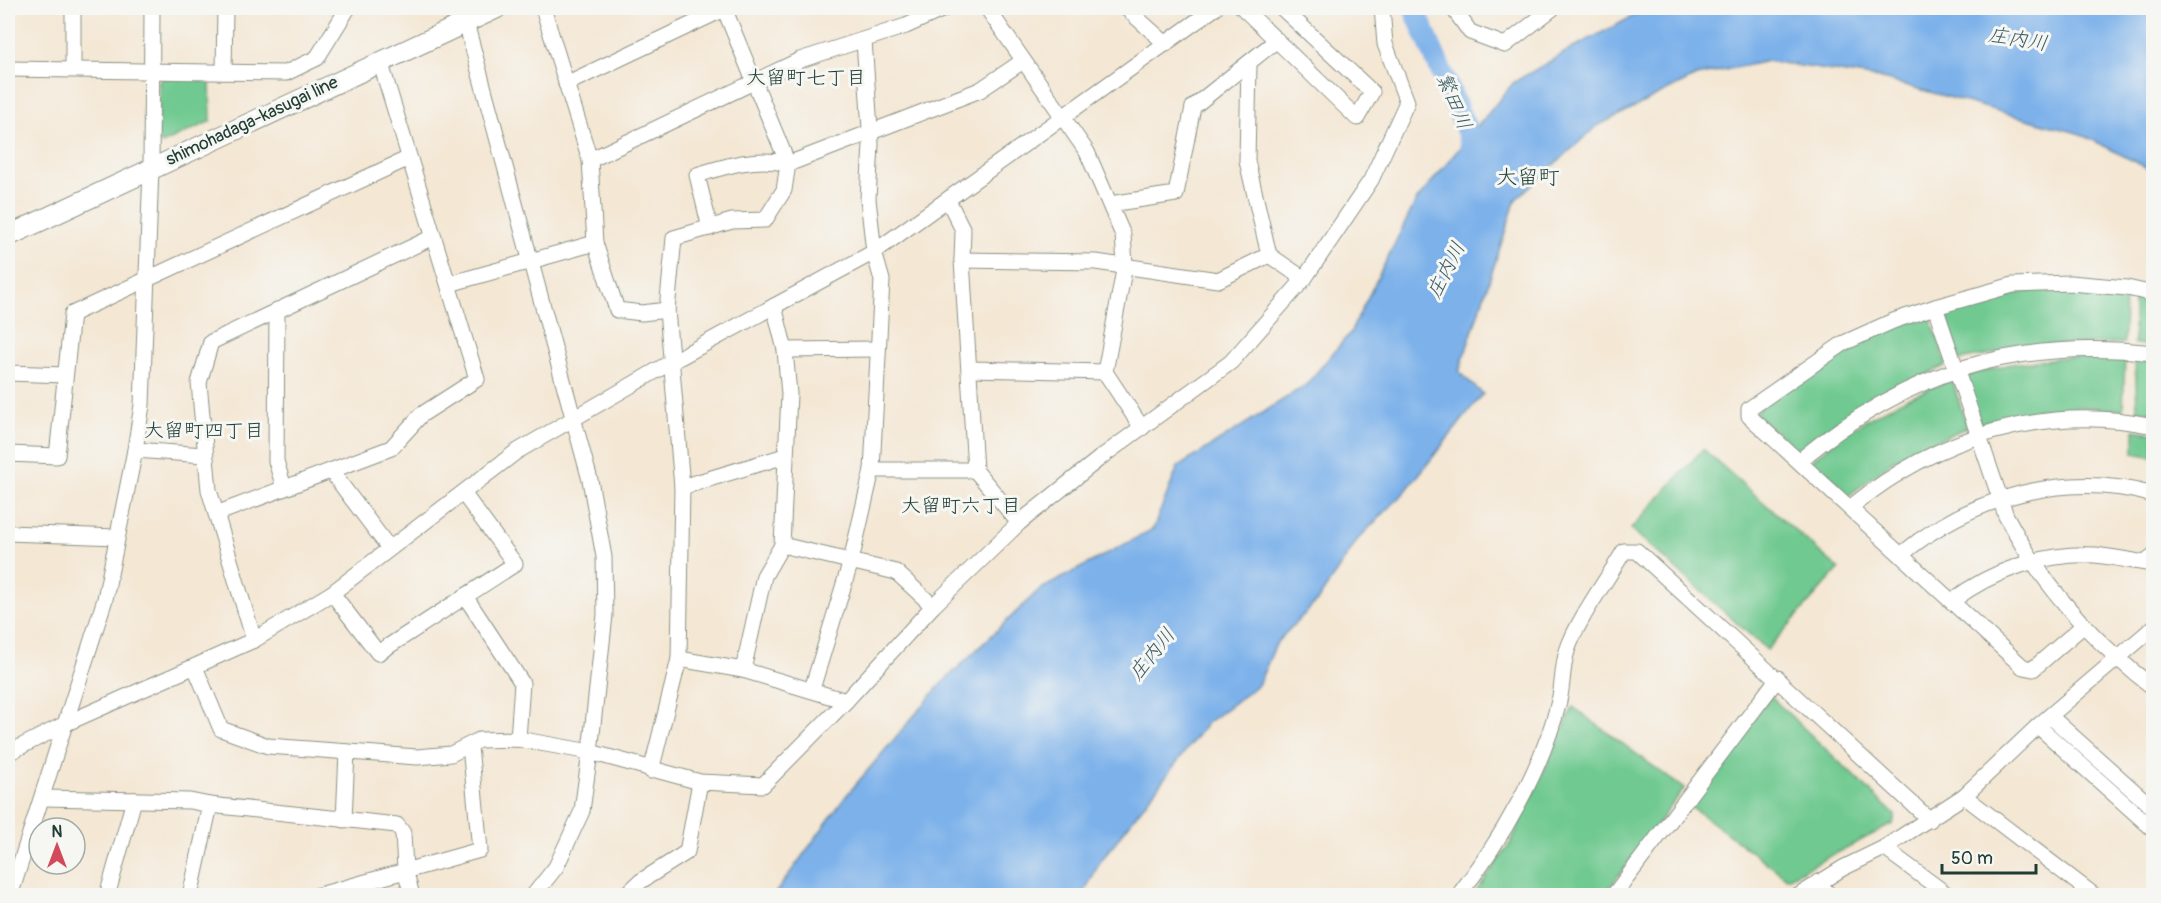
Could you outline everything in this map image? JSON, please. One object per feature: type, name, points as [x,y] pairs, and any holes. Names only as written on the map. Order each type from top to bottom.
[{"type":"main road","name":"shimohadaga-kasugai line","points":[[8,237],[380,61],[463,15],[497,8]]},
{"type":"street","points":[[73,8],[73,69]]},
{"type":"street","points":[[10,896],[105,598],[135,450],[142,405],[147,279],[151,169],[152,8]]},
{"type":"street","points":[[224,72],[225,8]]},
{"type":"street","points":[[8,69],[286,73],[316,58],[348,8]]},
{"type":"street","points":[[543,8],[590,160],[595,243],[617,310],[642,313],[667,310]]},
{"type":"street","points":[[567,84],[725,8],[788,164],[784,190],[765,220],[732,222],[674,238],[667,310],[682,487],[679,658],[651,771]]},
{"type":"street","points":[[590,160],[800,60],[906,26],[946,8]]},
{"type":"street","points":[[987,8],[1087,152],[1123,235],[1125,265],[1105,372],[1142,428]]},
{"type":"street","points":[[1126,8],[1166,44]]},
{"type":"street","points":[[8,753],[67,723],[254,640],[332,593],[516,452],[673,361],[874,252],[1215,8]]},
{"type":"street","points":[[1243,8],[1357,118],[1372,92],[1282,8]]},
{"type":"street","points":[[195,668],[221,729],[268,746],[417,758],[451,754],[470,747],[479,740],[518,739],[590,752],[651,771],[700,782],[763,784],[846,701],[933,606],[1019,523],[1100,458],[1231,362],[1304,279],[1371,180],[1407,102],[1385,44],[1382,8]]},
{"type":"street","points":[[1453,8],[1470,32],[1505,45],[1553,8]]},
{"type":"street","points":[[463,15],[599,517],[604,557],[605,615],[582,811],[556,867],[532,896]]},
{"type":"street","points":[[812,689],[851,561],[872,470],[882,280],[874,252],[868,199],[870,133],[864,40]]},
{"type":"street","points":[[1110,204],[1176,194],[1193,107],[1277,40]]},
{"type":"street","points":[[216,514],[391,448],[421,415],[477,379],[380,61]]},
{"type":"street","points":[[710,228],[696,175],[740,163],[788,164],[980,90],[1023,61]]},
{"type":"street","points":[[1249,64],[1247,161],[1269,255],[1304,279]]},
{"type":"street","points":[[8,454],[57,456],[72,314],[409,158]]},
{"type":"street","points":[[948,200],[963,230],[962,260],[975,470],[1019,523]]},
{"type":"street","points":[[254,640],[209,490],[199,383],[211,342],[433,237]]},
{"type":"street","points":[[449,285],[595,243]]},
{"type":"street","points":[[962,260],[1096,262],[1218,280],[1269,255]]},
{"type":"street","points":[[2084,625],[2029,670],[1749,416],[1749,409],[1844,343],[1893,321],[1935,307],[2013,285],[2070,283],[2127,288],[2154,294]]},
{"type":"street","points":[[743,670],[764,576],[782,545],[789,394],[785,350],[774,306]]},
{"type":"street","points":[[1935,307],[2006,516],[2034,562],[2084,625],[2117,660],[2154,688]]},
{"type":"street","points":[[277,310],[276,460],[284,488]]},
{"type":"street","points":[[1800,460],[1851,420],[1894,394],[1955,370],[2015,354],[2065,348],[2111,348],[2154,353]]},
{"type":"street","points":[[785,350],[878,349]]},
{"type":"street","points":[[970,369],[1105,372]]},
{"type":"street","points":[[8,374],[65,375]]},
{"type":"street","points":[[1851,507],[1882,482],[1921,458],[1979,434],[2009,425],[2091,418],[2154,426]]},
{"type":"street","points":[[135,450],[204,455]]},
{"type":"street","points":[[682,487],[785,456]]},
{"type":"street","points":[[872,470],[975,470]]},
{"type":"street","points":[[331,471],[389,548]]},
{"type":"street","points":[[1902,554],[1924,535],[1967,510],[2035,490],[2071,486],[2106,487],[2154,495]]},
{"type":"street","points":[[332,593],[378,653],[515,564],[463,493]]},
{"type":"street","points":[[8,533],[117,537]]},
{"type":"street","points":[[782,545],[896,572],[933,606]]},
{"type":"street","points":[[1458,896],[1482,864],[1511,818],[1534,767],[1558,702],[1567,652],[1624,551],[1637,551],[1778,678],[1930,820]]},
{"type":"street","points":[[1953,601],[1988,578],[2054,557],[2094,555],[2145,563],[2154,556]]},
{"type":"street","points":[[465,596],[522,683],[518,739]]},
{"type":"street","points":[[1798,896],[1818,882],[1884,848],[1964,796],[2038,726],[2154,627]]},
{"type":"street","points":[[679,658],[743,670],[846,701]]},
{"type":"street","points":[[1614,896],[1778,678]]},
{"type":"street","points":[[2050,716],[2154,809]]},
{"type":"street","points":[[2038,726],[2154,830]]},
{"type":"street","points":[[316,896],[480,850],[470,747]]},
{"type":"street","points":[[344,820],[347,752]]},
{"type":"street","points":[[625,896],[640,881],[687,852],[700,782]]},
{"type":"street","points":[[1964,796],[2095,896]]},
{"type":"street","points":[[43,798],[190,801],[397,825],[403,832],[405,870],[412,896]]},
{"type":"street","points":[[107,896],[134,800]]},
{"type":"street","points":[[190,896],[210,805]]},
{"type":"street","points":[[1884,848],[1949,896]]},
{"type":"street","points":[[1818,882],[1830,896]]},
{"type":"green space","points":[[163,78],[210,78],[211,121],[162,144],[158,141],[159,81]]},
{"type":"green space","points":[[2041,289],[2125,293],[2124,343],[2040,345],[1960,360],[1946,314],[1982,300]]},
{"type":"green space","points":[[2134,295],[2153,299],[2153,346],[2134,344]]},
{"type":"green space","points":[[1930,316],[1947,365],[1868,401],[1797,451],[1754,413],[1792,381],[1879,330]]},
{"type":"green space","points":[[2066,357],[2125,358],[2123,410],[2076,407],[2038,410],[1980,423],[1964,376],[2011,364]]},
{"type":"green space","points":[[2135,359],[2153,363],[2153,413],[2137,410]]},
{"type":"green space","points":[[1952,379],[1967,427],[1891,462],[1846,498],[1808,463],[1849,430],[1898,402]]},
{"type":"green space","points":[[2134,430],[2153,433],[2153,457],[2134,453]]},
{"type":"green space","points":[[1703,449],[1839,569],[1767,650],[1631,529]]},
{"type":"green space","points":[[1771,697],[1895,815],[1893,824],[1787,878],[1686,803]]},
{"type":"green space","points":[[1573,707],[1684,789],[1604,895],[1473,896],[1510,844]]},
{"type":"water","name":"庄内川","points":[[1649,8],[2153,8],[2153,171],[2081,134],[1879,78],[1768,61],[1696,76],[1597,126],[1516,199],[1459,372],[1483,394],[1405,492],[1358,539],[1318,600],[1277,642],[1258,685],[1207,723],[1100,862],[1083,895],[774,895],[846,796],[941,684],[1039,590],[1153,529],[1178,467],[1306,385],[1350,333],[1416,201],[1514,82]]},
{"type":"waterway","name":"繁田川","points":[[1414,8],[1467,131],[1477,166]]},
{"type":"district","name":"大留町七丁目","points":[[806,77]]},
{"type":"district","name":"大留町","points":[[1528,177]]},
{"type":"district","name":"大留町四丁目","points":[[204,430]]},
{"type":"district","name":"大留町六丁目","points":[[961,505]]}]
